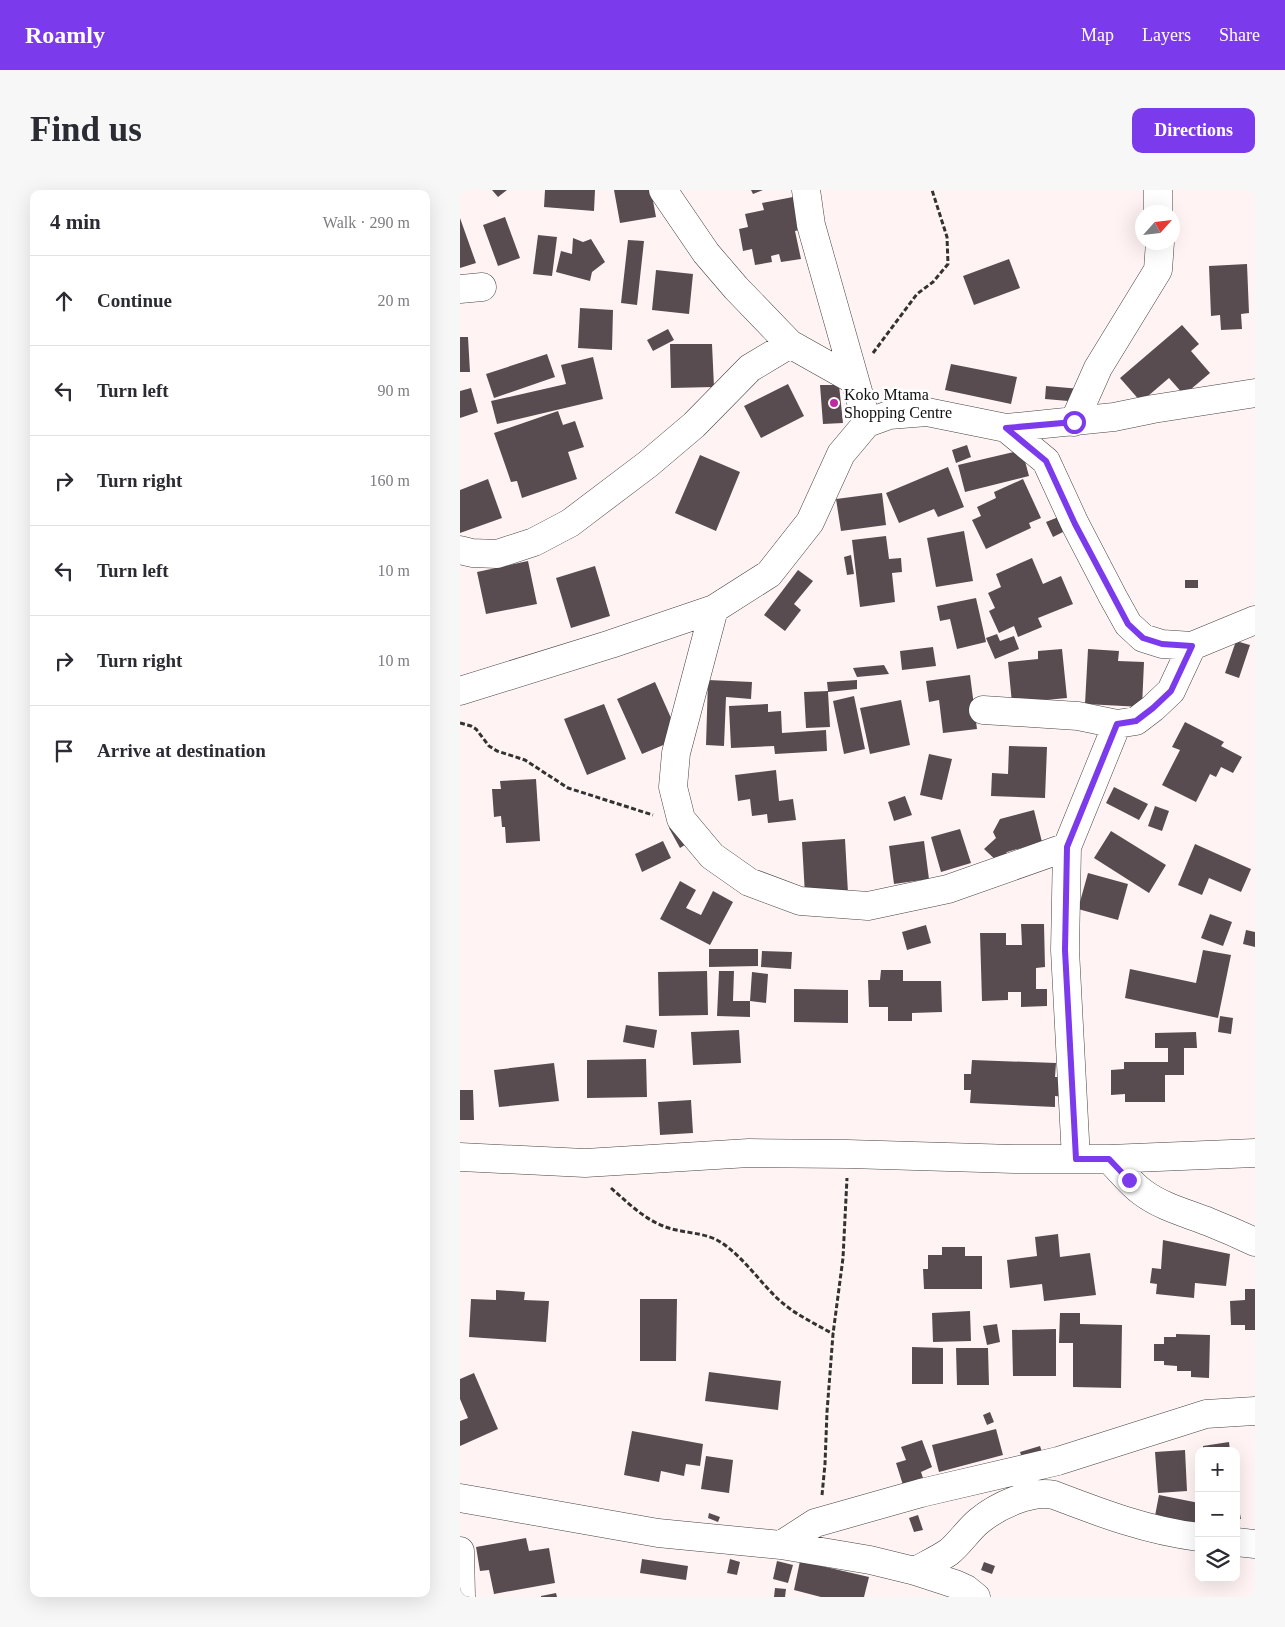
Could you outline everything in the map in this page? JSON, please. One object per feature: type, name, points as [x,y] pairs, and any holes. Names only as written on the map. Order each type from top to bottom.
[{"type":"street","points":[[663,190],[670,203],[706,253],[736,288],[790,344],[854,380]]},
{"type":"street","points":[[806,190],[811,225],[867,423]]},
{"type":"street","points":[[1158,190],[1158,205]]},
{"type":"street","points":[[1074,422],[1098,368],[1158,270],[1159,250]]},
{"type":"street","points":[[460,550],[472,553],[496,554],[534,542],[570,523],[648,464],[694,425],[750,368],[790,344]]},
{"type":"street","points":[[460,691],[611,644],[714,609],[770,574],[810,522],[841,454],[867,423],[889,415],[927,412],[1006,428],[1114,418],[1153,409],[1255,393]]},
{"type":"street","points":[[1006,428],[1046,461],[1075,524],[1128,624],[1143,638],[1162,644],[1192,646],[1255,620]]},
{"type":"street","points":[[714,609],[676,753],[673,787],[681,818],[712,856],[749,882],[800,901],[868,906],[948,889],[1067,847]]},
{"type":"street","points":[[983,710],[1078,716],[1117,724],[1136,721],[1171,691],[1192,646]]},
{"type":"street","points":[[1076,1159],[1065,950],[1067,847],[1117,724]]},
{"type":"street","points":[[460,1157],[585,1164],[749,1153],[1014,1159],[1109,1159],[1255,1153]]},
{"type":"street","points":[[1109,1159],[1142,1192],[1173,1209],[1255,1242]]},
{"type":"street","points":[[781,1544],[807,1527],[822,1521],[921,1493],[1058,1461],[1206,1414],[1255,1411]]},
{"type":"street","points":[[916,1571],[947,1553],[978,1522],[990,1514],[1019,1499],[1036,1494],[1054,1495],[1117,1518],[1173,1534],[1195,1537]]},
{"type":"street","points":[[460,1498],[658,1534],[781,1544],[870,1560],[916,1571],[955,1584],[976,1597]]},
{"type":"street","points":[[1240,1542],[1255,1544]]},
{"type":"street","points":[[460,1551],[461,1597]]},
{"type":"path","points":[[854,380],[917,294],[933,282],[948,264],[947,237],[932,190]]},
{"type":"path","points":[[460,723],[471,726],[489,746],[497,751],[525,760],[568,788],[649,814],[681,818]]},
{"type":"path","points":[[822,1521],[821,1499],[825,1464],[827,1412],[833,1334],[843,1258],[848,1154]]},
{"type":"path","points":[[585,1164],[646,1217],[664,1227],[713,1237],[722,1242],[734,1252],[778,1299],[789,1308],[833,1334]]},
{"type":"building","points":[[492,190],[507,190],[498,197]]},
{"type":"building","points":[[545,190],[595,190],[594,211],[544,207]]},
{"type":"building","points":[[614,190],[651,190],[656,217],[620,223]]},
{"type":"building","points":[[751,190],[763,190],[753,194]]},
{"type":"building","points":[[793,197],[799,230],[795,231],[801,259],[781,262],[779,254],[771,256],[772,262],[755,265],[752,249],[743,251],[739,229],[748,227],[745,214],[764,210],[762,203]]},
{"type":"building","points":[[505,217],[520,258],[498,266],[483,225]]},
{"type":"building","points":[[460,218],[476,263],[460,268]]},
{"type":"building","points":[[538,235],[557,237],[552,276],[533,274]]},
{"type":"building","points":[[573,238],[583,242],[591,239],[605,262],[592,272],[590,281],[556,272],[561,251],[572,254]]},
{"type":"building","points":[[628,240],[644,241],[637,305],[621,303]]},
{"type":"building","points":[[1009,259],[1020,288],[974,305],[963,276]]},
{"type":"building","points":[[1247,264],[1249,313],[1241,314],[1242,329],[1221,330],[1220,315],[1211,316],[1209,266]]},
{"type":"building","points":[[656,270],[693,274],[689,314],[652,310]]},
{"type":"building","points":[[580,308],[613,310],[612,350],[578,348]]},
{"type":"building","points":[[1182,325],[1199,344],[1191,351],[1210,373],[1184,395],[1169,378],[1141,402],[1120,378]]},
{"type":"building","points":[[668,329],[674,340],[653,351],[647,340]]},
{"type":"building","points":[[460,337],[468,337],[470,372],[460,372]]},
{"type":"building","points":[[670,344],[712,344],[714,387],[671,388]]},
{"type":"building","points":[[547,354],[555,377],[494,398],[486,374]]},
{"type":"building","points":[[593,357],[603,399],[497,424],[491,401],[566,384],[561,365]]},
{"type":"building","points":[[951,364],[1017,377],[1011,404],[945,390]]},
{"type":"building","points":[[788,384],[804,416],[761,438],[744,406]]},
{"type":"building","points":[[820,385],[839,385],[843,423],[823,424]]},
{"type":"building","points":[[1046,386],[1081,389],[1080,402],[1045,399]]},
{"type":"building","points":[[471,388],[478,412],[460,418],[460,391]]},
{"type":"building","points":[[558,411],[563,425],[575,421],[584,447],[568,452],[577,479],[522,498],[517,481],[511,482],[494,433]]},
{"type":"building","points":[[967,445],[971,457],[956,463],[952,450]]},
{"type":"building","points":[[1022,450],[1029,476],[965,492],[958,465]]},
{"type":"building","points":[[700,455],[740,472],[716,531],[675,513]]},
{"type":"building","points":[[948,467],[964,507],[938,517],[934,509],[899,523],[886,493]]},
{"type":"building","points":[[488,479],[502,518],[460,533],[460,490]]},
{"type":"building","points":[[1023,479],[1041,518],[1029,523],[1031,528],[986,549],[972,520],[981,516],[977,507],[996,498],[994,492]]},
{"type":"building","points":[[882,493],[886,525],[841,531],[836,499]]},
{"type":"building","points":[[1061,516],[1067,530],[1053,537],[1046,522]]},
{"type":"building","points":[[964,531],[973,581],[936,587],[927,538]]},
{"type":"building","points":[[886,536],[889,559],[901,558],[902,572],[892,573],[895,602],[860,607],[852,540]]},
{"type":"building","points":[[851,555],[854,574],[847,575],[844,557]]},
{"type":"building","points":[[1032,558],[1043,584],[1061,576],[1073,604],[1038,618],[1042,627],[1018,637],[1014,626],[999,633],[989,611],[995,608],[988,593],[1001,587],[996,574]]},
{"type":"building","points":[[528,561],[537,604],[486,614],[477,572]]},
{"type":"building","points":[[595,566],[610,616],[571,628],[556,578]]},
{"type":"building","points":[[798,570],[813,581],[794,604],[801,610],[785,631],[764,615]]},
{"type":"building","points":[[1185,580],[1198,580],[1198,588],[1185,588]]},
{"type":"building","points":[[976,598],[986,642],[957,649],[950,619],[940,621],[937,606]]},
{"type":"building","points":[[997,634],[1000,641],[1014,636],[1019,649],[995,659],[986,638]]},
{"type":"building","points":[[1236,641],[1250,645],[1239,678],[1225,673]]},
{"type":"building","points":[[933,647],[936,666],[902,670],[900,651]]},
{"type":"building","points":[[1062,649],[1067,698],[1012,703],[1008,662],[1038,659],[1038,651]]},
{"type":"building","points":[[1088,649],[1119,651],[1118,661],[1144,662],[1142,707],[1085,704]]},
{"type":"building","points":[[884,665],[889,674],[857,677],[853,668]]},
{"type":"building","points":[[970,675],[977,729],[943,733],[939,700],[929,702],[926,681]]},
{"type":"building","points":[[708,680],[752,682],[751,699],[726,697],[724,746],[706,745]]},
{"type":"building","points":[[857,680],[857,689],[828,692],[830,727],[806,728],[804,692],[828,691],[827,682]]},
{"type":"building","points":[[655,682],[680,738],[642,754],[617,699]]},
{"type":"building","points":[[854,696],[865,749],[844,754],[833,701]]},
{"type":"building","points":[[901,700],[910,745],[870,754],[860,708]]},
{"type":"building","points":[[604,704],[626,759],[587,775],[564,719]]},
{"type":"building","points":[[768,704],[768,712],[781,711],[782,733],[826,730],[827,751],[775,754],[774,746],[731,748],[729,706]]},
{"type":"building","points":[[1185,722],[1224,742],[1221,746],[1242,757],[1233,773],[1221,767],[1216,777],[1210,774],[1196,802],[1162,785],[1180,750],[1172,747]]},
{"type":"building","points":[[1009,746],[1047,747],[1045,798],[991,796],[992,773],[1008,774]]},
{"type":"building","points":[[929,754],[952,759],[942,800],[920,795]]},
{"type":"building","points":[[776,770],[779,801],[793,799],[796,820],[768,823],[767,814],[752,816],[750,799],[738,801],[735,775]]},
{"type":"building","points":[[536,779],[540,841],[506,843],[505,827],[502,827],[501,816],[494,817],[492,789],[501,789],[500,781]]},
{"type":"building","points":[[1114,787],[1148,804],[1139,820],[1106,803]]},
{"type":"building","points":[[905,796],[912,815],[894,821],[888,802]]},
{"type":"building","points":[[1155,806],[1169,811],[1162,831],[1148,826]]},
{"type":"building","points":[[1034,810],[1042,842],[1007,852],[999,863],[984,849],[996,838],[993,832],[1000,819]]},
{"type":"building","points":[[680,822],[691,841],[680,848],[669,828]]},
{"type":"building","points":[[960,829],[971,863],[941,872],[931,837]]},
{"type":"building","points":[[1111,831],[1166,865],[1149,893],[1094,858]]},
{"type":"building","points":[[845,839],[848,893],[805,895],[802,842]]},
{"type":"building","points":[[663,841],[671,858],[642,872],[635,854]]},
{"type":"building","points":[[924,841],[929,879],[894,884],[889,846]]},
{"type":"building","points":[[1195,844],[1251,869],[1241,892],[1209,878],[1202,895],[1178,885]]},
{"type":"building","points":[[1088,873],[1128,884],[1118,920],[1078,909]]},
{"type":"building","points":[[680,881],[696,890],[686,908],[701,915],[713,891],[733,902],[710,945],[660,919]]},
{"type":"building","points":[[1210,914],[1232,922],[1223,946],[1201,938]]},
{"type":"building","points":[[1021,924],[1044,924],[1045,967],[1036,968],[1036,989],[1047,989],[1047,1006],[1021,1007],[1021,992],[1008,992],[1008,1000],[982,1001],[980,933],[1006,933],[1006,945],[1022,945]]},
{"type":"building","points":[[926,925],[931,943],[907,950],[902,932]]},
{"type":"building","points":[[1246,930],[1255,932],[1255,947],[1243,944]]},
{"type":"building","points":[[709,949],[758,949],[758,966],[709,967]]},
{"type":"building","points":[[1203,950],[1231,955],[1218,1018],[1125,998],[1130,969],[1196,983]]},
{"type":"building","points":[[762,951],[792,952],[791,969],[761,967]]},
{"type":"building","points":[[881,970],[903,970],[903,981],[941,981],[942,1012],[912,1013],[912,1021],[888,1021],[888,1007],[869,1007],[868,980],[880,980]]},
{"type":"building","points":[[707,971],[708,1015],[659,1016],[658,972]]},
{"type":"building","points":[[719,971],[734,971],[733,1001],[750,1001],[750,1017],[717,1016]]},
{"type":"building","points":[[752,972],[768,974],[766,1003],[750,1001]]},
{"type":"building","points":[[794,989],[848,990],[848,1023],[794,1022]]},
{"type":"building","points":[[1220,1016],[1233,1018],[1231,1034],[1218,1032]]},
{"type":"building","points":[[626,1025],[657,1030],[654,1048],[623,1042]]},
{"type":"building","points":[[739,1030],[741,1063],[693,1065],[691,1032]]},
{"type":"building","points":[[1196,1032],[1197,1048],[1184,1048],[1184,1075],[1165,1075],[1165,1102],[1125,1102],[1125,1094],[1111,1095],[1111,1070],[1124,1069],[1124,1062],[1168,1062],[1168,1048],[1155,1048],[1155,1033]]},
{"type":"building","points":[[646,1059],[647,1097],[587,1098],[587,1060]]},
{"type":"building","points":[[972,1060],[1056,1063],[1055,1077],[1066,1077],[1065,1097],[1055,1096],[1055,1107],[970,1103],[971,1090],[964,1090],[964,1074],[971,1074]]},
{"type":"building","points":[[554,1063],[559,1101],[499,1107],[494,1070]]},
{"type":"building","points":[[460,1090],[473,1090],[474,1120],[460,1120]]},
{"type":"building","points":[[691,1100],[693,1133],[660,1135],[658,1102]]},
{"type":"building","points":[[1058,1234],[1060,1257],[1090,1253],[1096,1295],[1044,1301],[1042,1284],[1010,1288],[1007,1260],[1037,1256],[1035,1237]]},
{"type":"building","points":[[1163,1240],[1230,1254],[1226,1286],[1195,1283],[1194,1298],[1156,1294],[1157,1284],[1150,1283],[1152,1268],[1161,1269]]},
{"type":"building","points":[[942,1247],[965,1247],[965,1256],[982,1256],[982,1289],[924,1289],[923,1269],[928,1269],[928,1255],[942,1255]]},
{"type":"building","points":[[1245,1289],[1255,1289],[1255,1330],[1245,1330],[1245,1325],[1231,1325],[1230,1301],[1245,1300]]},
{"type":"building","points":[[496,1290],[525,1292],[524,1300],[549,1301],[546,1342],[469,1337],[471,1299],[496,1300]]},
{"type":"building","points":[[640,1299],[677,1299],[676,1361],[640,1361]]},
{"type":"building","points":[[970,1311],[971,1341],[933,1342],[932,1313]]},
{"type":"building","points":[[1060,1313],[1080,1313],[1080,1324],[1122,1325],[1121,1388],[1073,1387],[1073,1343],[1059,1343]]},
{"type":"building","points":[[997,1324],[1000,1342],[987,1345],[983,1326]]},
{"type":"building","points":[[1056,1329],[1056,1376],[1013,1376],[1012,1330]]},
{"type":"building","points":[[1176,1334],[1210,1335],[1209,1378],[1191,1377],[1191,1371],[1177,1371],[1177,1366],[1164,1365],[1164,1361],[1154,1361],[1154,1344],[1164,1344],[1164,1337],[1176,1337]]},
{"type":"building","points":[[912,1347],[943,1348],[943,1384],[912,1384]]},
{"type":"building","points":[[956,1348],[988,1348],[989,1385],[957,1385]]},
{"type":"building","points":[[709,1372],[781,1381],[778,1410],[705,1401]]},
{"type":"building","points":[[474,1373],[498,1429],[460,1446],[460,1421],[468,1418],[460,1399],[460,1379]]},
{"type":"building","points":[[990,1412],[994,1422],[987,1425],[983,1415]]},
{"type":"building","points":[[996,1429],[1003,1455],[939,1472],[932,1445]]},
{"type":"building","points":[[632,1431],[703,1444],[700,1466],[686,1464],[684,1476],[661,1471],[659,1482],[624,1475]]},
{"type":"building","points":[[922,1440],[932,1467],[921,1472],[923,1478],[903,1485],[896,1463],[906,1460],[901,1447]]},
{"type":"building","points":[[1229,1442],[1230,1447],[1203,1447]]},
{"type":"building","points":[[1040,1446],[1043,1455],[1023,1461],[1020,1452]]},
{"type":"building","points":[[1185,1450],[1187,1491],[1158,1493],[1155,1452]]},
{"type":"building","points":[[706,1456],[733,1460],[729,1493],[701,1489]]},
{"type":"building","points":[[1159,1495],[1195,1502],[1195,1529],[1154,1521]]},
{"type":"building","points":[[709,1513],[720,1517],[718,1522],[708,1518]]},
{"type":"building","points":[[918,1515],[923,1530],[914,1532],[909,1518]]},
{"type":"building","points":[[526,1538],[529,1551],[549,1548],[555,1583],[494,1594],[489,1570],[480,1571],[476,1547]]},
{"type":"building","points":[[642,1559],[688,1566],[686,1580],[640,1573]]},
{"type":"building","points":[[730,1559],[740,1562],[737,1575],[727,1573]]},
{"type":"building","points":[[777,1561],[793,1565],[788,1583],[773,1579]]},
{"type":"building","points":[[800,1561],[869,1577],[864,1597],[821,1597],[794,1590]]},
{"type":"building","points":[[984,1562],[995,1566],[992,1574],[981,1570]]},
{"type":"building","points":[[775,1588],[786,1589],[785,1597],[774,1597]]},
{"type":"building","points":[[556,1593],[557,1597],[541,1597],[541,1596]]},
{"type":"place","name":"Koko Mtama Shopping Centre","points":[[834,403]]},
{"type":"route","points":[[1074,422],[1006,428],[1046,461],[1075,524],[1128,624],[1143,638],[1162,644],[1192,646],[1171,691],[1136,721],[1117,724],[1067,847],[1065,950],[1076,1159],[1109,1159],[1129,1180]]}]
